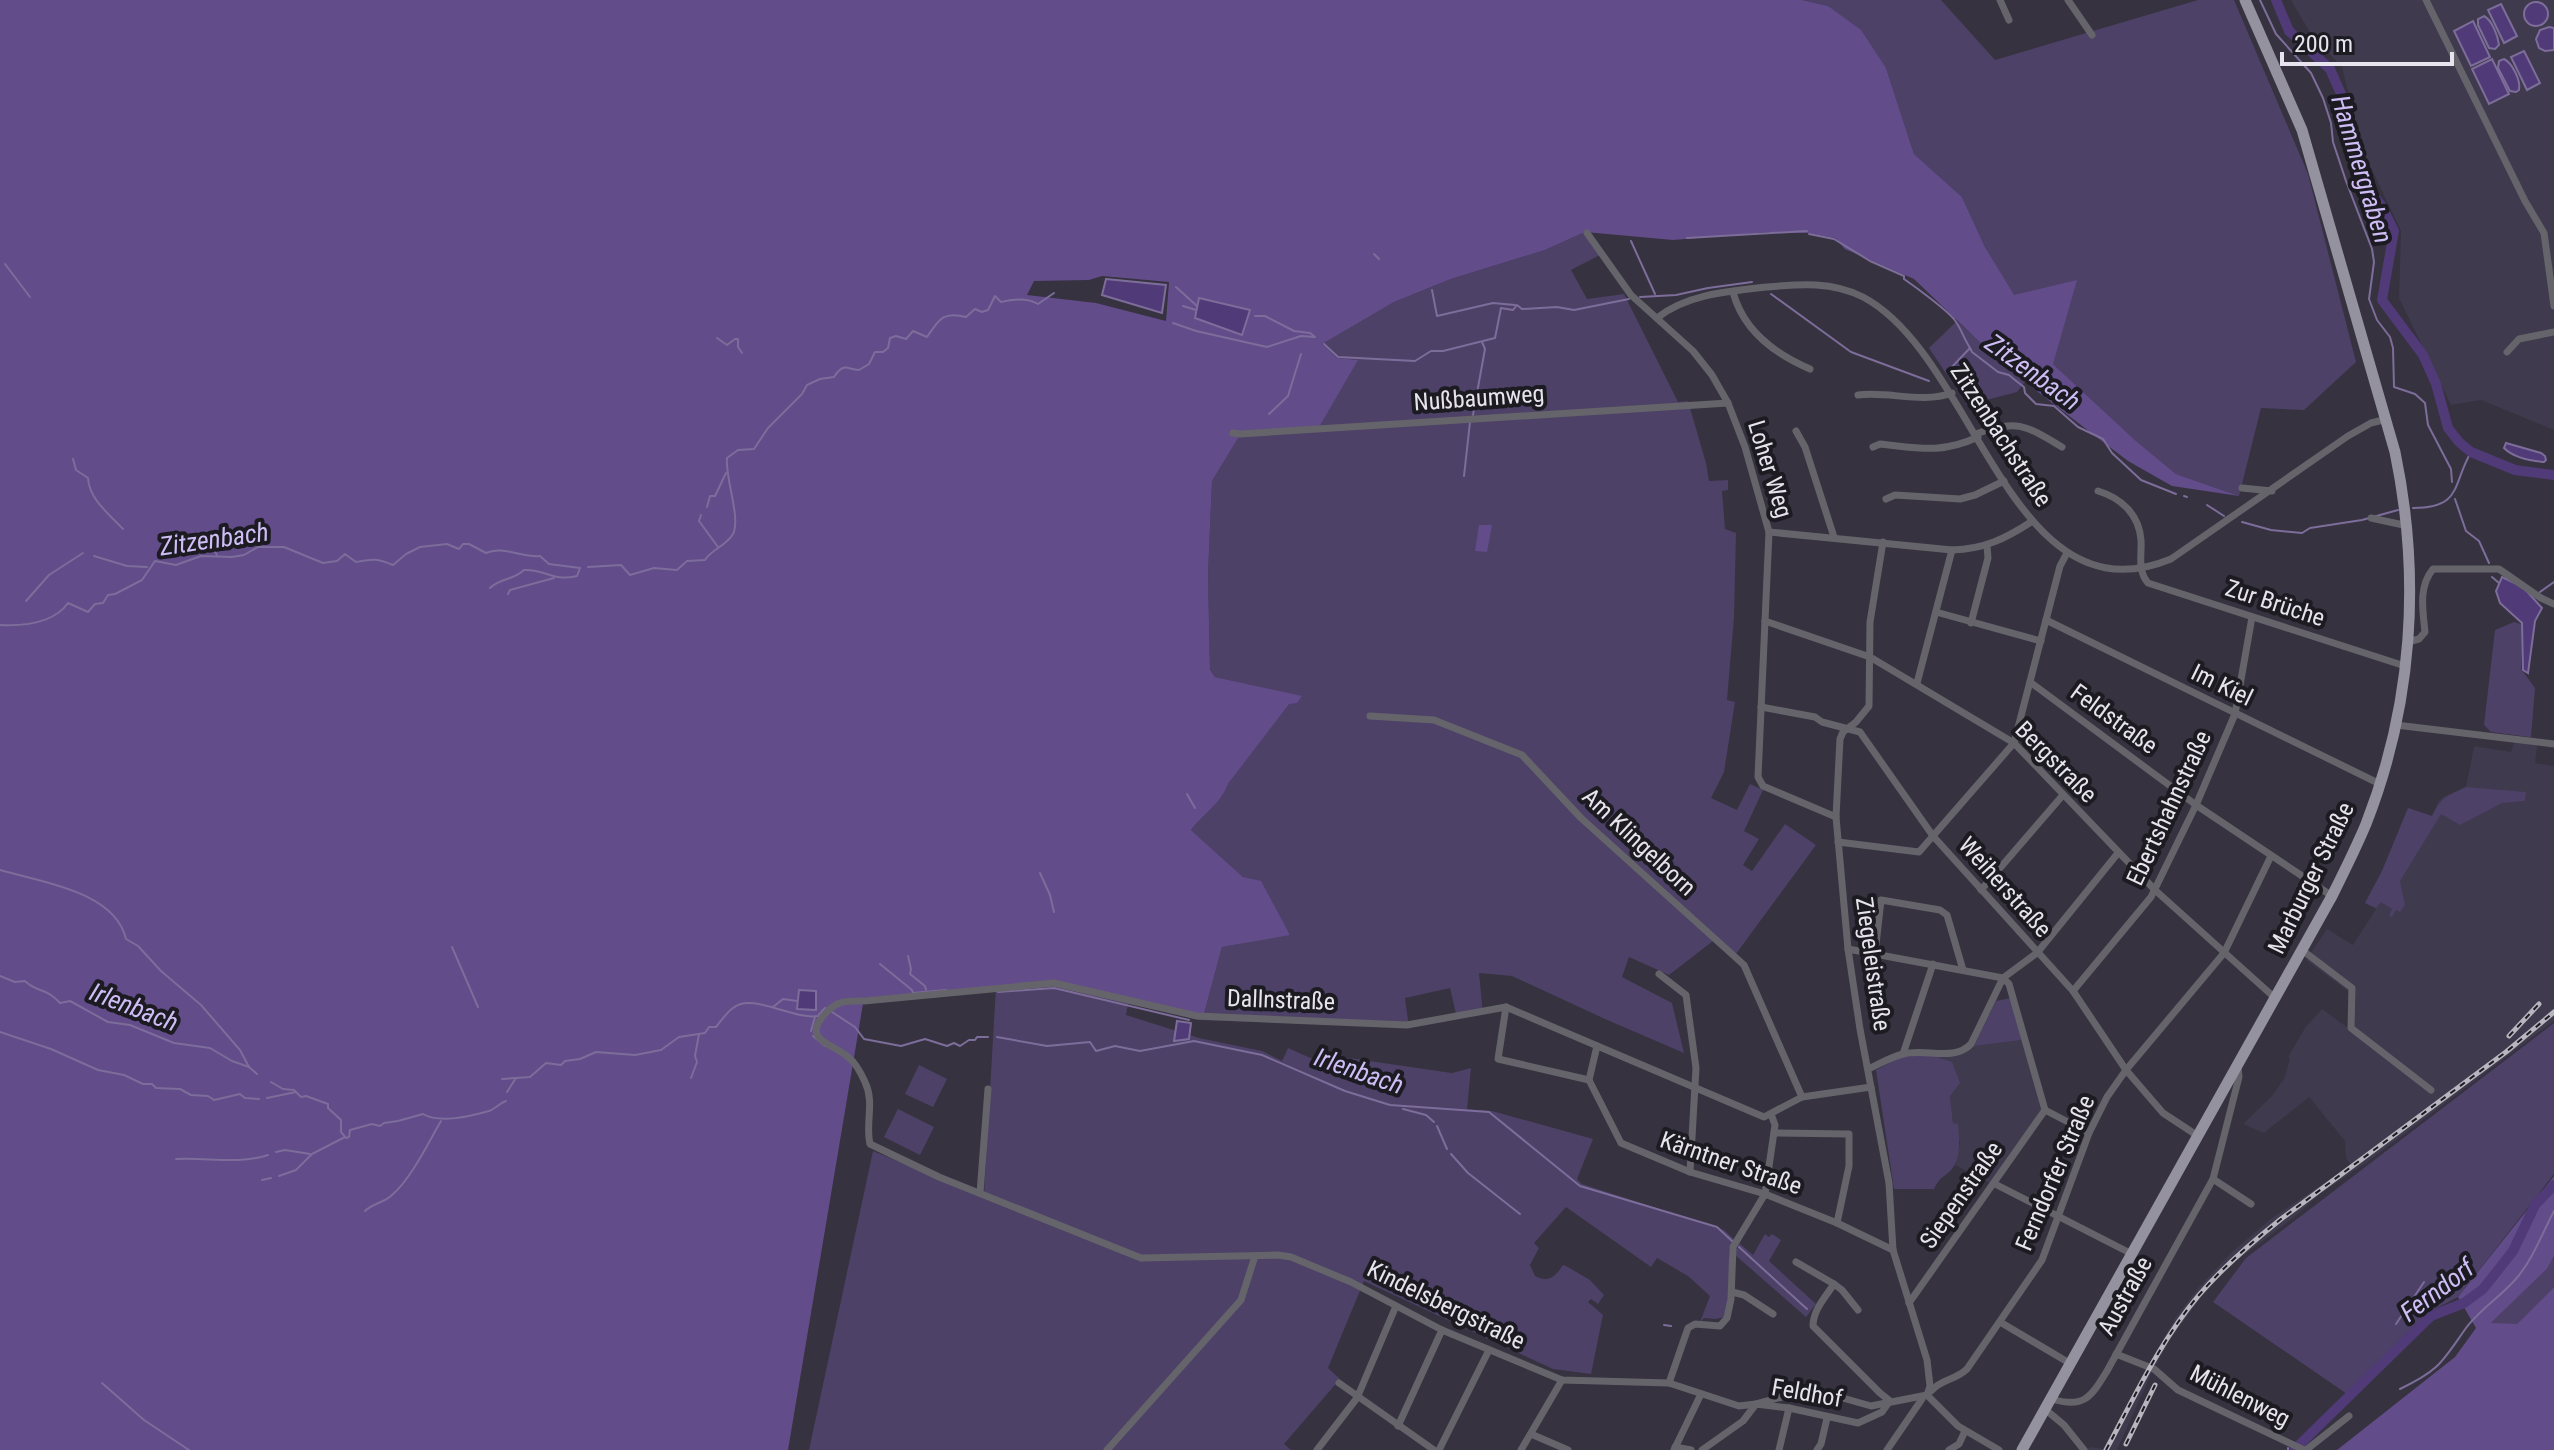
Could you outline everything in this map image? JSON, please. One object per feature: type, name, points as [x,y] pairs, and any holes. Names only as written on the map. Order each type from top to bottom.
[{"type":"main road","name":"Marburger Straße","points":[[2022,1450],[2332,896],[2366,825],[2396,725],[2408,642],[2411,574],[2403,490],[2387,419],[2302,130],[2245,0]]},
{"type":"street","points":[[2000,0],[2009,20]]},
{"type":"street","points":[[2426,0],[2525,201],[2544,233],[2554,306]]},
{"type":"street","points":[[2070,1],[2092,35]]},
{"type":"street","name":"Loher Weg","points":[[1587,233],[1631,295],[1693,351],[1728,403],[1745,447],[1769,532],[1758,777],[1760,782],[1836,817]]},
{"type":"street","name":"Zitzenbachstraße","points":[[1657,318],[1672,306],[1701,297],[1810,283],[1838,288],[1862,297],[1904,329],[1922,350],[2031,522],[2067,553],[2106,568],[2141,568],[2182,553],[2348,436],[2371,423],[2387,419]]},
{"type":"street","points":[[1733,292],[1744,318],[1756,333],[1790,360],[1810,369]]},
{"type":"street","points":[[2507,352],[2519,339],[2554,332]]},
{"type":"street","points":[[1858,395],[1877,393],[1935,399],[1952,393]]},
{"type":"street","name":"Nußbaumweg","points":[[1233,433],[1728,403]]},
{"type":"street","points":[[1873,447],[1880,444],[1940,449],[1956,447],[1996,426],[2012,424],[2035,430],[2062,447]]},
{"type":"street","points":[[1796,431],[1805,447],[1834,537]]},
{"type":"street","points":[[1886,499],[1895,495],[1960,499],[2004,481]]},
{"type":"street","points":[[2242,488],[2272,491]]},
{"type":"street","points":[[2098,491],[2114,496],[2131,511],[2141,538],[2141,568]]},
{"type":"street","points":[[2371,518],[2408,526]]},
{"type":"street","points":[[1769,532],[1952,550],[1987,546],[2008,538],[2031,522]]},
{"type":"street","name":"Ziegeleistraße","points":[[1883,542],[1870,622],[1869,706],[1840,739],[1836,817],[1848,949],[1889,1183],[1893,1250],[1927,1360],[1930,1386],[1927,1395]]},
{"type":"street","points":[[1971,623],[1988,558],[1987,546]]},
{"type":"street","points":[[1917,683],[1952,550]]},
{"type":"street","points":[[1838,842],[1919,852],[2014,743],[2060,566],[2067,553]]},
{"type":"street","name":"Zur Brüche","points":[[2141,568],[2148,583],[2405,666]]},
{"type":"street","points":[[2408,642],[2419,639],[2425,632],[2421,606],[2428,574],[2433,569],[2499,569],[2554,604]]},
{"type":"street","points":[[1936,612],[2041,641]]},
{"type":"street","name":"Ebertshahnstraße","points":[[2073,991],[2155,890],[2196,805],[2235,714],[2252,617]]},
{"type":"street","name":"Im Kiel","points":[[2046,620],[2380,784]]},
{"type":"street","name":"Bergstraße","points":[[1765,621],[1870,657],[2014,743],[2155,890],[2275,998]]},
{"type":"street","name":"Feldstraße","points":[[2030,682],[2196,805],[2332,896]]},
{"type":"street","name":"Weiherstraße","points":[[1761,707],[1815,717],[1860,732],[1933,836],[2073,991],[2126,1070],[2163,1113],[2198,1136]]},
{"type":"street","name":"Am Klingelborn","points":[[1370,716],[1434,720],[1522,755],[1581,818],[1744,965],[1802,1097]]},
{"type":"street","points":[[2396,725],[2554,744]]},
{"type":"street","points":[[1981,890],[2063,795]]},
{"type":"street","points":[[1868,1069],[1903,1054],[1926,1051],[1958,1053],[1971,1044],[2003,978],[2037,953],[2118,853]]},
{"type":"street","name":"Ferndorfer Straße","points":[[1887,1450],[1917,1403],[1936,1385],[1960,1376],[1967,1369],[2042,1260],[2089,1133],[2107,1097],[2224,953],[2271,856]]},
{"type":"street","points":[[1875,953],[1881,900],[1940,910],[1947,915],[1963,970]]},
{"type":"street","points":[[1848,949],[2003,978],[2009,984],[2045,1110],[2089,1133]]},
{"type":"street","points":[[2302,950],[2352,988],[2351,1028],[2431,1090]]},
{"type":"street","points":[[1903,1054],[1933,964]]},
{"type":"street","points":[[1659,974],[1686,995],[1696,1068],[1690,1172]]},
{"type":"street","name":"Dallnstraße","points":[[870,1144],[871,1106],[865,1082],[851,1059],[823,1042],[816,1034],[820,1019],[839,1001],[1054,983],[1197,1016],[1407,1025],[1506,1007]]},
{"type":"street","points":[[1597,1046],[1589,1080],[1498,1059],[1506,1007],[1764,1117],[1802,1097],[1871,1087]]},
{"type":"street","name":"Austraße","points":[[2049,1404],[2069,1405],[2088,1397],[2116,1354],[2213,1179],[2239,1077],[2238,1065]]},
{"type":"street","name":"Kärntner Straße","points":[[1589,1080],[1621,1143],[1690,1172],[1765,1194],[1893,1250]]},
{"type":"street","points":[[980,1193],[988,1089]]},
{"type":"street","name":"Siepenstraße","points":[[1909,1303],[2045,1110]]},
{"type":"street","points":[[1669,1383],[1688,1328],[1695,1324],[1724,1324],[1732,1292],[1733,1247],[1765,1194],[1775,1125],[1771,1114]]},
{"type":"street","points":[[1774,1133],[1849,1134],[1849,1166],[1837,1223]]},
{"type":"street","name":"Kindelsbergstraße","points":[[870,1144],[939,1177],[1141,1258],[1291,1257],[1351,1282],[1442,1330],[1562,1380],[1669,1383],[1739,1406],[1811,1389],[1871,1406],[1927,1395]]},
{"type":"street","points":[[2213,1179],[2251,1204]]},
{"type":"street","points":[[1995,1184],[2132,1254]]},
{"type":"street","points":[[1107,1450],[1241,1300],[1255,1256]]},
{"type":"street","points":[[1796,1262],[1842,1290],[1858,1310]]},
{"type":"street","points":[[1834,1284],[1812,1319],[1813,1326],[1890,1401]]},
{"type":"street","points":[[1732,1292],[1744,1295],[1773,1314]]},
{"type":"street","points":[[1317,1450],[1357,1398],[1396,1306]]},
{"type":"street","points":[[2000,1322],[2071,1364]]},
{"type":"street","points":[[1398,1426],[1442,1330]]},
{"type":"street","points":[[1339,1383],[1437,1450],[1489,1350]]},
{"type":"street","name":"Mühlenweg","points":[[2116,1354],[2151,1367],[2178,1390],[2305,1450],[2349,1416]]},
{"type":"street","points":[[1521,1450],[1562,1380]]},
{"type":"street","points":[[1691,1450],[1675,1449],[1701,1394]]},
{"type":"street","points":[[1927,1395],[1965,1431],[1999,1450]]},
{"type":"street","name":"Feldhof","points":[[1756,1404],[1858,1423],[1882,1412],[1890,1401]]},
{"type":"street","points":[[1702,1450],[1743,1421],[1756,1404]]},
{"type":"street","points":[[2049,1404],[2084,1450]]},
{"type":"street","points":[[1779,1450],[1789,1408]]},
{"type":"street","points":[[1817,1450],[1827,1418]]},
{"type":"street","points":[[1949,1450],[1959,1444],[1965,1431]]},
{"type":"street","points":[[1531,1434],[1568,1450]]},
{"type":"shaded area","points":[[0,0],[1802,0],[1828,6],[1861,30],[1886,68],[1914,154],[1962,197],[1985,247],[2014,295],[2077,280],[2053,364],[2176,474],[2239,496],[2172,486],[2128,461],[2009,370],[1914,279],[1845,249],[1835,238],[1807,233],[1769,232],[1673,240],[1585,232],[1545,250],[1451,279],[1394,302],[1322,344],[1337,358],[1358,360],[1319,427],[1242,432],[1212,481],[1208,575],[1210,669],[1215,677],[1302,696],[1297,703],[1289,704],[1221,797],[1191,830],[1243,877],[1261,881],[1290,935],[1222,947],[1204,1014],[1128,1003],[1052,981],[864,998],[788,1450],[0,1450]],"holes":[[[1102,276],[1169,282],[1166,321],[1096,303],[1027,295],[1034,281],[1089,280]]]},
{"type":"shaded area","points":[[1802,0],[1941,0],[1995,60],[2198,0],[2234,0],[2308,174],[2356,362],[2304,410],[2261,408],[2239,496],[2176,474],[2053,364],[1985,247],[1962,197],[1914,154],[1886,68],[1828,6]]},
{"type":"shaded area","points":[[2291,0],[2554,0],[2554,430],[2481,400],[2451,405],[2399,298],[2401,231],[2362,149],[2342,67],[2312,36]]},
{"type":"shaded area","points":[[2531,2],[2541,2],[2548,9],[2548,19],[2541,26],[2531,26],[2524,19],[2524,9]]},
{"type":"shaded area","points":[[2501,4],[2517,36],[2504,43],[2488,10]]},
{"type":"shaded area","points":[[2484,16],[2496,33],[2499,45],[2495,49],[2489,48],[2478,25],[2478,19]]},
{"type":"shaded area","points":[[2473,21],[2490,57],[2471,66],[2454,31]]},
{"type":"shaded area","points":[[2554,28],[2554,50],[2545,51],[2539,48],[2536,39],[2540,30]]},
{"type":"shaded area","points":[[2524,51],[2540,83],[2527,90],[2511,57]]},
{"type":"shaded area","points":[[2492,59],[2509,94],[2489,104],[2472,69]]},
{"type":"shaded area","points":[[2504,59],[2517,77],[2519,90],[2516,92],[2510,91],[2498,68],[2499,61]]},
{"type":"shaded area","points":[[1585,232],[1600,255],[1571,270],[1587,299],[1624,294],[1678,402],[1688,401],[1709,481],[1728,480],[1728,490],[1722,491],[1725,529],[1736,533],[1734,618],[1727,700],[1735,702],[1724,772],[1711,798],[1737,810],[1750,784],[1763,790],[1744,831],[1759,839],[1743,865],[1752,871],[1785,824],[1816,845],[1733,958],[1713,941],[1669,975],[1629,957],[1622,977],[1672,1003],[1684,1053],[1512,976],[1479,973],[1483,1014],[1457,1018],[1450,988],[1405,998],[1409,1027],[1197,1020],[1204,1014],[1222,947],[1290,934],[1243,877],[1191,830],[1221,797],[1289,703],[1302,697],[1215,677],[1210,668],[1208,575],[1212,481],[1242,432],[1357,360],[1337,358],[1321,344],[1394,302],[1451,279],[1545,250]]},
{"type":"shaded area","points":[[1106,279],[1166,285],[1162,313],[1102,295]]},
{"type":"shaded area","points":[[1199,298],[1250,310],[1242,335],[1195,318]]},
{"type":"shaded area","points":[[1957,321],[2025,382],[2017,392],[1967,405],[1929,348]]},
{"type":"shaded area","points":[[2506,443],[2541,453],[2546,460],[2539,462],[2518,457],[2504,448]]},
{"type":"shaded area","points":[[1479,525],[1492,525],[1487,552],[1475,551]]},
{"type":"shaded area","points":[[2502,577],[2523,587],[2542,608],[2535,621],[2528,673],[2523,670],[2522,623],[2500,603],[2496,591]]},
{"type":"shaded area","points":[[2514,622],[2521,624],[2522,630],[2521,669],[2535,688],[2531,737],[2491,732],[2484,725],[2495,630]]},
{"type":"shaded area","points":[[2514,742],[2537,745],[2535,763],[2554,766],[2554,1021],[2320,1194],[2231,1265],[2201,1297],[2169,1341],[2117,1450],[2079,1450],[2092,1447],[2103,1449],[2176,1317],[2233,1251],[2272,1218],[2351,1165],[2346,1158],[2345,1141],[2309,1097],[2264,1133],[2243,1124],[2272,1096],[2284,1079],[2288,1057],[2305,1028],[2322,1009],[2348,1028],[2348,991],[2306,960],[2327,929],[2353,945],[2376,909],[2365,903],[2408,808],[2432,816],[2443,797],[2466,787],[2474,746],[2511,752]]},
{"type":"shaded area","points":[[2466,787],[2526,792],[2525,801],[2502,803],[2460,825],[2441,814],[2400,881],[2405,905],[2400,912],[2396,910],[2392,917],[2389,916],[2392,909],[2381,902],[2376,908],[2365,903],[2408,808],[2432,816],[2445,798]]},
{"type":"shaded area","points":[[1052,981],[1128,1003],[1126,1015],[1199,1038],[1262,1051],[1282,1061],[1288,1048],[1315,1060],[1342,1057],[1452,1073],[1471,1068],[1467,1109],[1492,1111],[1593,1139],[1577,1179],[1582,1184],[1724,1230],[1735,1240],[1729,1250],[1729,1295],[1724,1317],[1704,1318],[1700,1322],[1710,1296],[1688,1276],[1657,1258],[1651,1267],[1566,1207],[1534,1243],[1539,1248],[1530,1265],[1535,1276],[1544,1279],[1551,1278],[1563,1265],[1566,1266],[1590,1280],[1604,1295],[1598,1304],[1591,1299],[1588,1302],[1603,1315],[1591,1374],[1553,1369],[1364,1281],[1328,1368],[1340,1379],[1284,1444],[1291,1450],[809,1450],[873,1151],[984,1196],[996,986]]},
{"type":"shaded area","points":[[799,990],[816,991],[816,1010],[797,1009]]},
{"type":"shaded area","points":[[2011,998],[2022,1040],[1974,1046],[1996,1001]]},
{"type":"shaded area","points":[[1177,1021],[1191,1023],[1189,1039],[1174,1041]]},
{"type":"shaded area","points":[[2554,1023],[2554,1174],[2458,1297],[2427,1313],[2347,1394],[2213,1302],[2246,1258]]},
{"type":"shaded area","points":[[2022,1040],[2042,1113],[1991,1184],[1955,1165],[1960,1143],[1953,1124],[1950,1096],[1925,1053],[1960,1055],[1974,1046]]},
{"type":"shaded area","points":[[1925,1053],[1952,1062],[1960,1083],[1950,1096],[1953,1123],[1958,1124],[1958,1154],[1951,1170],[1934,1189],[1894,1189],[1876,1070],[1904,1055]]},
{"type":"shaded area","points":[[919,1065],[947,1079],[933,1107],[905,1094]]},
{"type":"shaded area","points":[[898,1109],[934,1127],[920,1155],[884,1137]]},
{"type":"shaded area","points":[[2554,1176],[2554,1256],[2547,1269],[2491,1323],[2517,1324],[2554,1287],[2554,1450],[2337,1450],[2455,1357],[2476,1328],[2458,1297]]},
{"type":"shaded area","points":[[1765,1234],[1769,1237],[1772,1234],[1781,1240],[1769,1261],[1816,1304],[1806,1317],[1734,1254],[1739,1243],[1753,1255]]},
{"type":"shaded area","points":[[2554,1256],[2554,1287],[2517,1324],[2490,1324],[2547,1269]]},
{"type":"waterway","name":"Hammergraben","points":[[2260,0],[2276,34],[2311,73],[2323,98],[2333,142],[2372,249],[2374,262],[2369,299],[2377,320],[2390,337],[2394,387],[2415,394],[2425,403],[2428,425],[2451,469],[2452,482]]},
{"type":"waterway","name":"Ferndorf","points":[[2276,0],[2289,31],[2330,69],[2348,110],[2352,161],[2362,183],[2381,205],[2394,231],[2382,300],[2423,355],[2436,384],[2448,428],[2471,452],[2515,470],[2554,475]]},
{"type":"waterway","points":[[1687,238],[1807,231]]},
{"type":"waterway","points":[[1809,234],[1834,239],[1870,261],[1904,276],[1954,319],[1970,348]]},
{"type":"waterway","points":[[1631,241],[1655,294]]},
{"type":"waterway","points":[[1374,254],[1379,259]]},
{"type":"waterway","points":[[5,264],[30,297]]},
{"type":"waterway","name":"Zitzenbach","points":[[1640,297],[1676,295],[1752,282]]},
{"type":"waterway","points":[[1176,287],[1197,306]]},
{"type":"waterway","points":[[1432,290],[1437,316],[1493,303],[1515,305]]},
{"type":"waterway","name":"Zitzenbach","points":[[588,567],[621,565],[630,575],[654,568],[677,570],[687,561],[705,560],[730,538],[735,527],[727,458],[738,450],[754,449],[768,428],[807,385],[834,377],[843,368],[859,370],[869,364],[875,352],[888,348],[890,338],[906,339],[913,331],[927,337],[942,318],[952,315],[966,317],[975,309],[982,312],[988,310],[995,296],[1001,302],[1015,299],[1038,304],[1054,293]]},
{"type":"waterway","name":"Zitzenbach","points":[[1771,294],[1851,352],[1929,381]]},
{"type":"waterway","name":"Zitzenbach","points":[[1324,344],[1338,357],[1415,361],[1431,351],[1495,338],[1501,308],[1513,310],[1517,305],[1522,309],[1557,307],[1574,310],[1629,299]]},
{"type":"waterway","points":[[1183,306],[1196,310]]},
{"type":"waterway","points":[[1255,316],[1265,316],[1294,331],[1314,336]]},
{"type":"waterway","name":"Zitzenbach","points":[[1173,323],[1267,347],[1301,336],[1315,337]]},
{"type":"waterway","points":[[717,338],[727,345],[738,339],[742,353]]},
{"type":"waterway","points":[[1473,415],[1485,349],[1482,342]]},
{"type":"waterway","name":"Zitzenbach","points":[[1949,370],[1970,348],[1998,372],[2009,375],[2024,387],[2025,393],[2036,404],[2054,406],[2078,427],[2103,439],[2112,453],[2141,480],[2176,494]]},
{"type":"waterway","points":[[1269,414],[1288,396],[1301,354]]},
{"type":"waterway","points":[[1464,476],[1470,422]]},
{"type":"waterway","name":"Zitzenbach","points":[[2413,508],[2429,507],[2448,499],[2471,452]]},
{"type":"waterway","points":[[73,459],[76,470],[88,478],[96,499],[123,529]]},
{"type":"waterway","points":[[707,507],[710,496],[715,496],[726,473]]},
{"type":"waterway","name":"Hammergraben","points":[[2455,499],[2466,531],[2479,541],[2489,563]]},
{"type":"waterway","name":"Zitzenbach","points":[[2207,505],[2224,516]]},
{"type":"waterway","name":"Zitzenbach","points":[[2242,522],[2271,530],[2302,533],[2310,528],[2362,520],[2398,510]]},
{"type":"waterway","points":[[701,515],[699,521],[718,547]]},
{"type":"waterway","points":[[182,538],[200,545]]},
{"type":"waterway","points":[[180,544],[212,547],[217,555]]},
{"type":"waterway","name":"Zitzenbach","points":[[0,625],[28,624],[46,619],[68,603],[88,612],[95,604],[103,603],[108,595],[142,580],[155,561],[176,565],[201,556],[244,555],[258,547],[284,547],[323,563],[337,561],[345,554],[356,562],[374,560],[393,565],[420,547],[447,544],[459,549],[463,544],[469,544],[486,553],[499,550],[540,556],[549,564],[580,568],[577,576],[569,577],[524,570],[490,588]]},
{"type":"waterway","points":[[26,601],[49,575],[83,553]]},
{"type":"waterway","points":[[94,556],[127,566],[147,567]]},
{"type":"waterway","points":[[2492,577],[2499,583]]},
{"type":"waterway","points":[[508,594],[510,590],[554,578]]},
{"type":"waterway","points":[[2540,592],[2554,582]]},
{"type":"waterway","points":[[1187,794],[1195,808]]},
{"type":"waterway","points":[[0,870],[74,891],[107,910],[119,923],[126,939],[138,946],[161,971],[201,1005],[240,1050],[249,1067]]},
{"type":"waterway","points":[[1040,873],[1054,912]]},
{"type":"waterway","points":[[452,947],[478,1007]]},
{"type":"waterway","points":[[908,956],[910,974],[926,990]]},
{"type":"waterway","points":[[880,964],[913,993],[946,990]]},
{"type":"waterway","name":"Irlenbach","points":[[0,976],[15,982],[25,981],[60,1003],[70,1001],[108,1022],[130,1025],[174,1043],[210,1048],[257,1074]]},
{"type":"waterway","points":[[998,992],[1054,988],[1189,1020]]},
{"type":"waterway","points":[[773,1007],[783,999],[797,1001]]},
{"type":"waterway","name":"Irlenbach","points":[[507,1092],[516,1078],[530,1077],[546,1063],[561,1065],[596,1052],[635,1055],[661,1050],[679,1037],[705,1033],[709,1027],[716,1027],[730,1010],[741,1004],[751,1003],[808,1016],[818,1016],[825,1008]]},
{"type":"waterway","name":"Irlenbach","points":[[832,1012],[855,1027],[864,1039],[901,1046],[925,1039],[947,1046],[954,1043],[960,1046],[977,1037],[988,1037]]},
{"type":"waterway","points":[[811,1031],[815,1017]]},
{"type":"waterway","points":[[0,1032],[51,1049],[98,1070],[124,1075],[156,1088],[180,1089],[214,1100],[240,1094],[245,1098],[259,1099]]},
{"type":"waterway","points":[[691,1078],[697,1062],[695,1056],[699,1034]]},
{"type":"waterway","points":[[813,1036],[825,1046]]},
{"type":"waterway","name":"Irlenbach","points":[[997,1037],[1047,1046],[1090,1042],[1096,1051],[1115,1046],[1140,1051],[1194,1041],[1262,1055],[1345,1091],[1390,1105],[1489,1112],[1580,1186],[1717,1227],[1732,1241]]},
{"type":"waterway","points":[[502,1079],[516,1078]]},
{"type":"waterway","name":"Irlenbach","points":[[271,1082],[283,1089],[294,1090],[301,1097],[328,1104],[328,1108],[341,1120],[341,1132],[346,1138],[350,1130],[372,1124],[380,1126],[423,1114],[447,1119],[465,1117],[489,1111],[506,1101]]},
{"type":"waterway","points":[[267,1098],[296,1092]]},
{"type":"waterway","points":[[1403,1109],[1426,1115],[1434,1122]]},
{"type":"waterway","points":[[365,1211],[389,1198],[406,1180],[441,1121]]},
{"type":"waterway","points":[[1437,1126],[1447,1149]]},
{"type":"waterway","points":[[279,1176],[296,1170],[312,1154],[345,1137]]},
{"type":"waterway","points":[[276,1152],[285,1150],[310,1154]]},
{"type":"waterway","points":[[1451,1154],[1468,1173],[1520,1214]]},
{"type":"waterway","points":[[176,1159],[233,1160],[268,1155]]},
{"type":"waterway","points":[[262,1180],[271,1178]]},
{"type":"waterway","name":"Ferndorf","points":[[2294,1450],[2431,1316],[2464,1303],[2483,1289],[2513,1251],[2535,1205],[2554,1185]]},
{"type":"waterway","points":[[2400,1389],[2439,1364],[2471,1321],[2515,1280],[2532,1256],[2554,1211]]},
{"type":"waterway","name":"Irlenbach","points":[[1739,1247],[1807,1309]]},
{"type":"waterway","points":[[2396,1324],[2424,1282]]},
{"type":"waterway","points":[[1664,1325],[1671,1326]]},
{"type":"waterway","points":[[102,1383],[144,1420],[189,1450]]},
{"type":"railway","points":[[2509,1036],[2539,1004]]},
{"type":"railway","points":[[2106,1450],[2172,1331],[2199,1295],[2228,1265],[2281,1219],[2506,1052],[2554,1012]]},
{"type":"railway","points":[[2126,1444],[2155,1385]]}]
